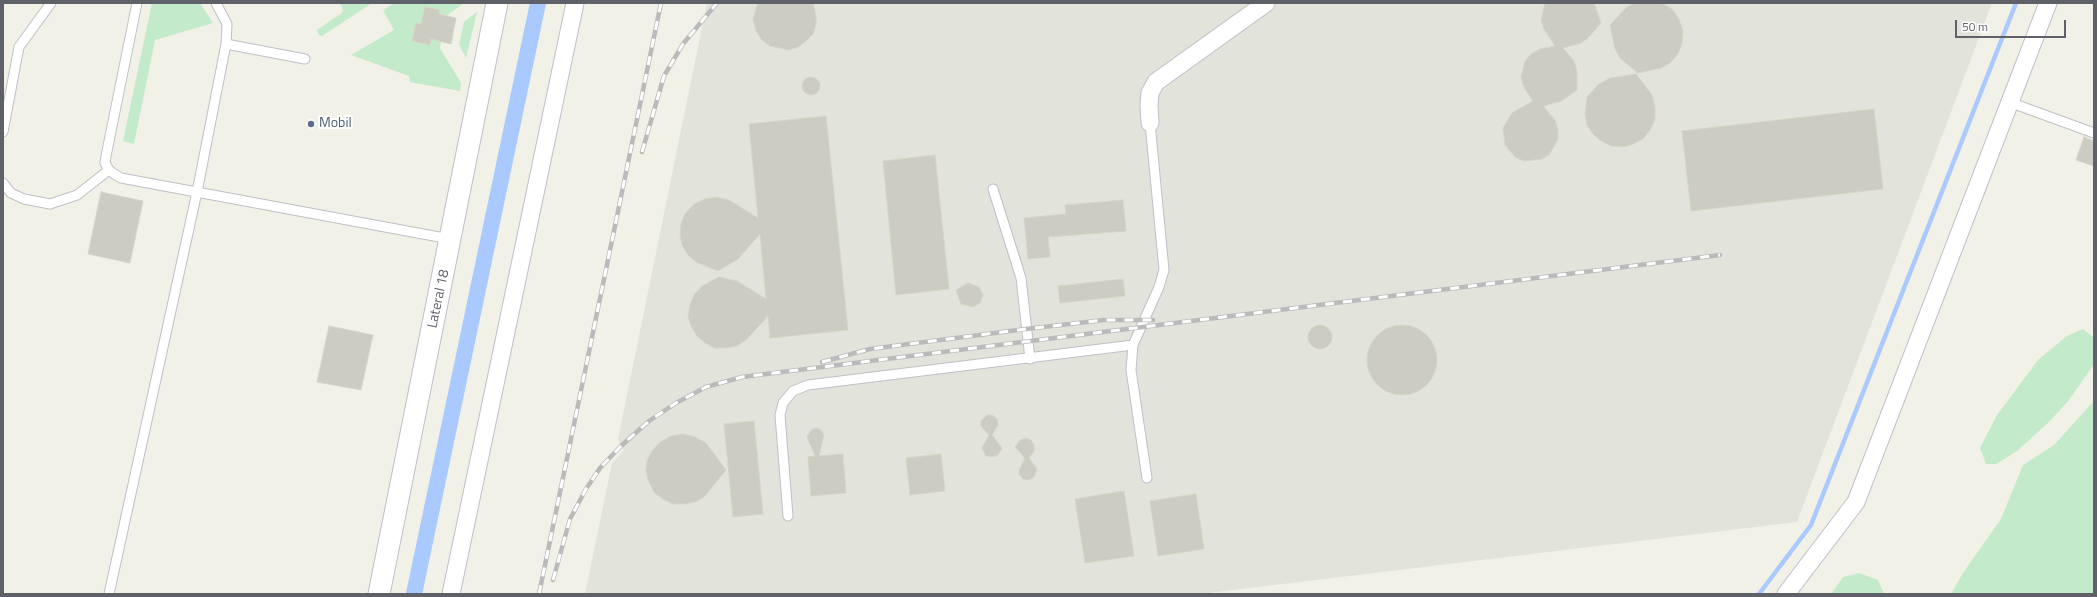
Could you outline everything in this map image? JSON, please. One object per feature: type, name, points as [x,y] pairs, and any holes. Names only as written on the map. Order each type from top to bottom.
[{"type":"street","name":"Lateral 18","points":[[379,594],[497,3]]},
{"type":"street","points":[[451,594],[575,3]]},
{"type":"street","points":[[1150,123],[1148,105],[1150,93],[1156,82],[1266,3]]},
{"type":"street","points":[[1786,594],[1856,502],[2048,3]]},
{"type":"lane","points":[[3,132],[19,47],[51,3]]},
{"type":"lane","points":[[137,3],[106,156],[106,163],[109,170],[121,178],[451,239]]},
{"type":"lane","points":[[109,594],[197,192],[226,44],[227,24],[216,3]]},
{"type":"lane","points":[[226,44],[305,59]]},
{"type":"lane","points":[[2009,102],[2094,133]]},
{"type":"lane","points":[[1146,478],[1132,370],[1133,345],[1159,287],[1164,270],[1150,123]]},
{"type":"lane","points":[[3,183],[11,193],[24,200],[50,204],[77,195],[109,170]]},
{"type":"lane","points":[[993,190],[1021,278],[1030,359]]},
{"type":"lane","points":[[788,516],[780,416],[784,403],[793,391],[808,385],[1030,359],[1133,345]]},
{"type":"shaded area","points":[[707,3],[1992,3],[1797,522],[1200,594],[585,594],[612,463],[624,451],[618,439]]},
{"type":"green space","points":[[152,3],[200,3],[213,23],[155,40],[134,144],[123,141]]},
{"type":"green space","points":[[339,3],[372,3],[322,36],[319,35],[317,30],[343,12],[342,6]]},
{"type":"green space","points":[[395,3],[464,3],[446,16],[439,14],[440,10],[421,24],[416,23],[412,41],[430,45],[431,39],[441,42],[440,48],[461,83],[460,91],[410,82],[409,76],[351,55],[394,30],[383,10]]},
{"type":"green space","points":[[477,12],[466,58],[459,44],[464,22]]},
{"type":"green space","points":[[2083,329],[2094,338],[2094,364],[2069,400],[2050,421],[2017,451],[1996,464],[1986,464],[1980,448],[1997,415],[2038,360],[2067,336]]},
{"type":"green space","points":[[2094,401],[2094,594],[1951,594],[1963,573],[2001,519],[2023,465],[2054,445]]},
{"type":"green space","points":[[1859,573],[1878,580],[1884,594],[1831,594],[1843,577]]},
{"type":"building","points":[[758,3],[813,3],[816,15],[816,25],[813,34],[798,47],[789,50],[770,46],[761,39],[756,30],[753,19]]},
{"type":"building","points":[[1545,3],[1594,3],[1601,23],[1588,38],[1581,43],[1563,48],[1574,61],[1577,71],[1577,90],[1561,101],[1543,106],[1555,120],[1558,129],[1558,139],[1549,155],[1542,159],[1525,161],[1516,158],[1505,145],[1503,128],[1512,113],[1533,101],[1524,87],[1521,78],[1525,61],[1531,54],[1540,49],[1555,46],[1544,29],[1541,20]]},
{"type":"building","points":[[1635,3],[1661,3],[1672,9],[1679,19],[1683,31],[1682,43],[1678,54],[1670,63],[1661,68],[1638,73],[1620,58],[1615,49],[1610,25],[1626,8]]},
{"type":"building","points":[[425,7],[440,10],[439,14],[456,18],[451,44],[431,39],[430,45],[412,41],[416,23],[421,24]]},
{"type":"building","points":[[1636,74],[1652,95],[1655,107],[1655,119],[1650,130],[1643,139],[1623,147],[1612,146],[1601,141],[1593,134],[1587,125],[1585,114],[1587,97],[1599,84],[1610,78]]},
{"type":"building","points":[[811,77],[817,80],[820,86],[817,92],[811,95],[805,92],[802,86],[805,80]]},
{"type":"building","points":[[1874,109],[1883,189],[1691,211],[1682,131]]},
{"type":"building","points":[[826,116],[848,330],[770,338],[768,316],[746,340],[737,346],[715,348],[705,343],[697,336],[691,326],[688,316],[694,295],[702,286],[719,277],[737,281],[766,299],[760,234],[738,259],[718,271],[696,262],[688,255],[682,245],[680,235],[681,224],[685,214],[694,204],[705,199],[717,197],[729,200],[758,218],[749,124]]},
{"type":"building","points":[[2084,137],[2094,141],[2094,166],[2076,160]]},
{"type":"building","points":[[935,155],[949,289],[896,295],[883,161]]},
{"type":"building","points":[[101,192],[143,201],[130,263],[88,254]]},
{"type":"building","points":[[1123,200],[1126,231],[1048,237],[1050,257],[1028,259],[1024,218],[1066,214],[1065,205]]},
{"type":"building","points":[[1123,279],[1125,296],[1060,303],[1058,286]]},
{"type":"building","points":[[968,283],[979,287],[983,295],[980,303],[973,307],[961,304],[956,290]]},
{"type":"building","points":[[1320,325],[1329,328],[1332,337],[1329,346],[1320,349],[1311,346],[1308,337],[1311,328]]},
{"type":"building","points":[[1402,325],[1415,328],[1427,335],[1434,347],[1437,360],[1434,373],[1427,385],[1415,392],[1402,395],[1389,392],[1377,385],[1370,373],[1367,360],[1370,347],[1377,335],[1389,328]]},
{"type":"building","points":[[329,326],[373,335],[361,390],[317,382]]},
{"type":"building","points":[[987,415],[992,415],[997,419],[998,425],[992,435],[1002,448],[998,455],[992,457],[986,456],[982,448],[989,435],[981,426],[981,421]]},
{"type":"building","points":[[754,421],[763,514],[733,517],[724,424]]},
{"type":"building","points":[[816,428],[821,430],[824,435],[819,456],[843,454],[846,493],[811,496],[808,457],[815,456],[807,437],[811,430]]},
{"type":"building","points":[[683,434],[695,437],[706,443],[726,470],[704,497],[695,502],[673,504],[654,492],[646,472],[647,461],[652,451],[660,442],[671,436]]},
{"type":"building","points":[[1026,438],[1031,440],[1034,445],[1034,451],[1029,458],[1037,469],[1034,477],[1029,480],[1023,479],[1019,474],[1025,458],[1015,447],[1020,440]]},
{"type":"building","points":[[941,454],[945,491],[910,495],[906,458]]},
{"type":"building","points":[[1124,491],[1134,556],[1085,563],[1075,499]]},
{"type":"building","points":[[1196,494],[1204,549],[1158,556],[1150,501]]},
{"type":"waterway","points":[[414,594],[538,3]]},
{"type":"waterway","points":[[1759,594],[1811,525],[2016,3]]},
{"type":"railway","points":[[539,594],[661,3]]},
{"type":"railway","points":[[642,152],[664,76],[683,44],[717,3]]},
{"type":"railway","points":[[553,580],[570,519],[586,489],[600,468],[621,446],[649,421],[676,403],[706,387],[742,377],[1720,255]]},
{"type":"railway","points":[[822,362],[870,349],[1026,329],[1104,320],[1153,320]]},
{"type":"place","name":"Mobil","points":[[311,124]]}]
